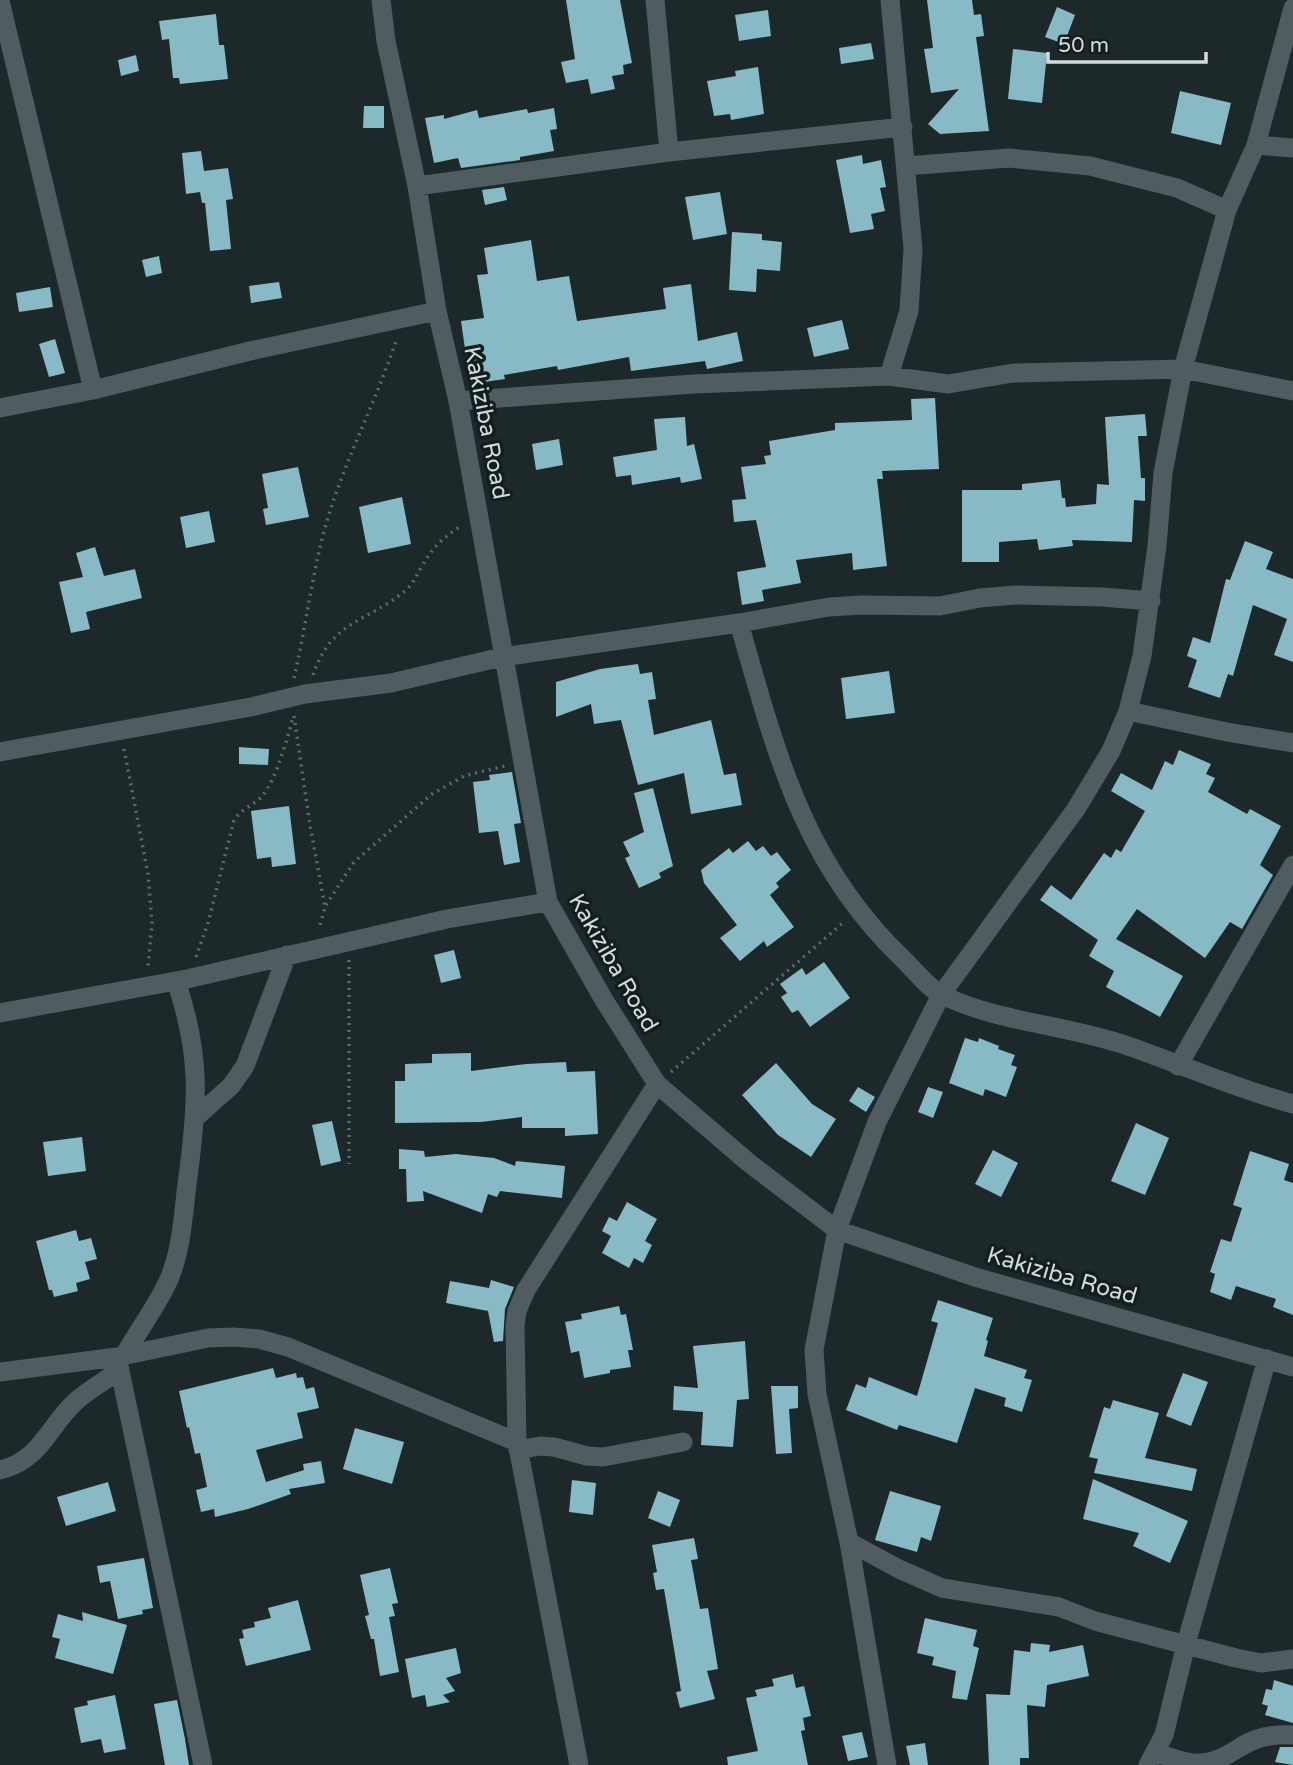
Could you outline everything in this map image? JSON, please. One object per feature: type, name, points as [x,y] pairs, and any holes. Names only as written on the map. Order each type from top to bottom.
[{"type":"street","name":"Kakiziba Road","points":[[381,0],[386,41],[417,186],[437,311],[458,401],[548,902],[604,1000],[657,1084],[749,1163],[837,1230],[975,1277],[1293,1367]]},
{"type":"street","points":[[655,0],[669,152]]},
{"type":"street","points":[[889,376],[909,311],[913,249],[890,0]]},
{"type":"street","points":[[0,1],[93,390]]},
{"type":"street","points":[[887,1765],[849,1542],[817,1394],[814,1350],[837,1230],[877,1122],[940,995],[1076,809],[1111,751],[1128,712],[1142,656],[1151,601],[1163,472],[1183,369],[1227,210],[1256,145],[1293,8]]},
{"type":"street","points":[[0,78],[22,89]]},
{"type":"street","points":[[417,186],[669,152],[903,127]]},
{"type":"street","points":[[1256,145],[1293,148]]},
{"type":"street","points":[[906,166],[1009,158],[1090,166],[1177,188],[1227,210]]},
{"type":"street","points":[[0,408],[93,390],[250,351],[437,311]]},
{"type":"street","points":[[458,401],[694,384],[889,376],[948,384],[1013,373],[1183,369],[1293,391]]},
{"type":"street","points":[[0,752],[296,702],[502,657],[739,623],[829,607],[940,606],[980,598],[1015,595],[1090,596],[1151,601]]},
{"type":"street","points":[[739,623],[780,759],[805,825],[836,881],[857,910],[881,939],[940,995],[987,1014],[1069,1030],[1128,1046],[1178,1066],[1293,1104]]},
{"type":"street","points":[[1128,712],[1293,743]]},
{"type":"street","points":[[1178,1066],[1293,865]]},
{"type":"street","points":[[0,1013],[182,980],[447,919],[548,902]]},
{"type":"street","points":[[195,1118],[231,1086],[245,1066],[287,955]]},
{"type":"street","points":[[0,1470],[10,1468],[25,1459],[45,1441],[75,1402],[120,1361],[153,1311],[169,1279],[178,1253],[195,1118],[195,1052],[182,980]]},
{"type":"street","points":[[579,1765],[517,1446],[515,1326],[521,1300],[657,1084]]},
{"type":"street","points":[[0,1372],[120,1361],[208,1338],[259,1339],[288,1347],[517,1446],[554,1447],[587,1456],[603,1457],[682,1442]]},
{"type":"street","points":[[1267,1359],[1186,1644],[1164,1734],[1152,1758],[1208,1763],[1228,1756],[1246,1743],[1268,1735],[1293,1735]]},
{"type":"street","points":[[120,1361],[202,1765]]},
{"type":"street","points":[[849,1542],[942,1588],[1059,1607],[1095,1621],[1261,1663],[1293,1659]]},
{"type":"path","points":[[182,980],[208,923],[234,820],[263,795],[270,783],[296,702],[323,534],[358,438],[384,377],[404,316]]},
{"type":"path","points":[[325,907],[310,825],[296,702],[336,634],[407,590],[441,540],[462,526],[480,522]]},
{"type":"path","points":[[120,730],[148,874],[152,923],[147,985]]},
{"type":"path","points":[[313,948],[325,907],[354,862],[432,794],[464,776],[522,762]]},
{"type":"path","points":[[657,1084],[857,910]]},
{"type":"path","points":[[348,941],[349,1164]]},
{"type":"building","points":[[566,0],[620,0],[632,63],[623,65],[624,74],[612,76],[615,89],[591,94],[588,79],[566,83],[561,62],[575,59]]},
{"type":"building","points":[[927,0],[972,0],[974,15],[981,14],[984,36],[976,37],[989,131],[940,134],[928,124],[959,89],[931,93],[924,49],[933,48]]},
{"type":"building","points":[[1057,7],[1075,15],[1064,44],[1045,37]]},
{"type":"building","points":[[768,10],[771,36],[739,41],[735,15]]},
{"type":"building","points":[[216,14],[219,45],[224,45],[228,79],[180,84],[179,78],[173,78],[169,39],[162,40],[159,21]]},
{"type":"building","points":[[871,43],[874,59],[841,64],[839,48]]},
{"type":"building","points":[[1013,49],[1047,53],[1042,103],[1008,99]]},
{"type":"building","points":[[136,55],[139,71],[121,76],[118,60]]},
{"type":"building","points":[[758,67],[764,114],[731,120],[730,114],[714,116],[707,81],[736,76],[735,71]]},
{"type":"building","points":[[1180,91],[1231,103],[1221,145],[1171,133]]},
{"type":"building","points":[[364,106],[384,106],[384,128],[363,128]]},
{"type":"building","points":[[554,108],[557,129],[550,130],[554,151],[520,157],[520,160],[461,168],[458,158],[434,163],[425,118],[444,115],[444,119],[477,110],[479,118],[527,109],[528,113]]},
{"type":"building","points":[[201,151],[204,171],[228,168],[233,199],[226,200],[231,249],[210,251],[205,203],[202,203],[200,192],[186,194],[182,153]]},
{"type":"building","points":[[862,155],[863,164],[881,160],[886,187],[880,188],[885,211],[871,214],[874,229],[850,233],[836,160]]},
{"type":"building","points":[[504,187],[507,200],[485,205],[482,190]]},
{"type":"building","points":[[720,192],[727,234],[693,240],[685,197]]},
{"type":"building","points":[[732,232],[762,234],[762,240],[782,242],[780,271],[757,269],[756,292],[729,290]]},
{"type":"building","points":[[531,240],[537,281],[569,276],[577,321],[666,309],[663,288],[691,284],[698,341],[737,332],[743,361],[707,369],[705,361],[631,371],[629,357],[558,370],[557,366],[504,375],[505,379],[470,384],[461,321],[484,318],[477,275],[488,274],[484,248]]},
{"type":"building","points":[[159,256],[162,273],[146,277],[142,260]]},
{"type":"building","points":[[279,282],[282,298],[251,303],[249,286]]},
{"type":"building","points":[[50,287],[53,307],[19,312],[16,293]]},
{"type":"building","points":[[842,320],[849,349],[814,357],[807,328]]},
{"type":"building","points":[[55,339],[65,373],[49,377],[39,344]]},
{"type":"building","points":[[935,398],[939,469],[882,471],[883,479],[877,479],[887,566],[853,570],[852,553],[796,560],[801,583],[762,590],[764,601],[742,605],[737,572],[766,567],[756,520],[734,522],[732,500],[746,499],[741,467],[766,464],[764,456],[771,455],[769,441],[835,430],[835,423],[912,420],[911,399]]},
{"type":"building","points":[[1145,414],[1147,436],[1138,436],[1141,478],[1145,478],[1145,501],[1134,500],[1132,542],[1072,540],[1073,546],[1039,550],[1037,539],[999,542],[999,562],[962,562],[962,490],[1022,490],[1022,484],[1060,480],[1066,507],[1096,504],[1097,484],[1109,485],[1105,417]]},
{"type":"building","points":[[685,417],[687,446],[694,444],[702,479],[681,483],[680,477],[632,485],[631,475],[616,477],[613,457],[657,450],[654,419]]},
{"type":"building","points":[[559,439],[563,465],[536,470],[532,444]]},
{"type":"building","points":[[298,467],[309,517],[266,525],[263,509],[268,508],[262,474]]},
{"type":"building","points":[[402,497],[411,544],[368,553],[359,507]]},
{"type":"building","points":[[209,511],[215,542],[186,548],[180,517]]},
{"type":"building","points":[[1245,541],[1273,552],[1266,569],[1293,579],[1293,662],[1274,655],[1287,619],[1253,605],[1233,676],[1228,674],[1220,698],[1188,687],[1197,660],[1187,656],[1193,637],[1210,643],[1226,579],[1230,580]]},
{"type":"building","points":[[95,547],[104,576],[135,569],[142,598],[86,612],[90,629],[71,633],[59,582],[83,577],[76,553]]},
{"type":"building","points":[[638,664],[640,674],[652,672],[656,699],[648,700],[654,735],[711,720],[724,775],[736,773],[742,805],[691,814],[684,773],[638,785],[621,720],[594,724],[591,704],[556,717],[556,682],[600,669]]},
{"type":"building","points":[[889,671],[895,713],[846,719],[841,678]]},
{"type":"building","points":[[239,747],[269,749],[268,765],[239,764]]},
{"type":"building","points":[[1179,750],[1211,764],[1206,774],[1215,778],[1208,792],[1247,814],[1250,809],[1281,826],[1260,865],[1273,875],[1242,929],[1230,922],[1205,958],[1137,909],[1116,939],[1183,976],[1160,1017],[1106,987],[1114,971],[1089,956],[1098,940],[1040,900],[1051,885],[1071,900],[1104,853],[1111,858],[1116,849],[1121,852],[1145,811],[1111,791],[1121,773],[1152,790],[1165,761],[1173,765]]},
{"type":"building","points":[[512,772],[521,823],[514,824],[520,862],[504,865],[498,831],[479,833],[473,782],[490,780],[489,775]]},
{"type":"building","points":[[653,788],[673,866],[659,873],[661,878],[639,888],[625,858],[630,856],[623,842],[644,832],[634,793]]},
{"type":"building","points":[[289,806],[296,864],[272,867],[271,857],[257,859],[251,811]]},
{"type":"building","points":[[748,841],[756,851],[763,846],[771,856],[777,852],[791,870],[776,883],[779,887],[770,895],[794,927],[767,947],[764,941],[740,961],[720,938],[737,925],[704,883],[701,870],[729,848],[733,853]]},
{"type":"building","points":[[454,950],[461,978],[441,983],[434,955]]},
{"type":"building","points":[[824,962],[850,998],[810,1027],[798,1010],[792,1013],[781,997],[787,993],[780,984],[802,968],[806,975]]},
{"type":"building","points":[[965,1038],[978,1042],[979,1038],[1015,1055],[1011,1065],[1017,1067],[1006,1097],[985,1089],[983,1096],[949,1083]]},
{"type":"building","points":[[471,1053],[471,1071],[566,1062],[567,1072],[595,1071],[598,1134],[565,1136],[565,1128],[522,1128],[522,1117],[481,1122],[395,1123],[395,1081],[405,1081],[405,1064],[432,1063],[432,1054]]},
{"type":"building","points":[[776,1063],[812,1104],[836,1119],[811,1157],[778,1135],[742,1095]]},
{"type":"building","points":[[858,1087],[875,1097],[866,1112],[849,1101]]},
{"type":"building","points":[[928,1087],[943,1092],[933,1118],[918,1112]]},
{"type":"building","points":[[332,1121],[341,1161],[321,1166],[312,1125]]},
{"type":"building","points":[[1136,1123],[1169,1138],[1145,1195],[1111,1181]]},
{"type":"building","points":[[82,1137],[86,1171],[48,1176],[43,1142]]},
{"type":"building","points":[[399,1149],[424,1151],[425,1157],[456,1154],[494,1158],[515,1166],[516,1161],[565,1166],[562,1198],[500,1191],[497,1197],[488,1194],[482,1213],[423,1191],[424,1201],[407,1202],[406,1169],[399,1169]]},
{"type":"building","points":[[993,1150],[1018,1163],[1001,1197],[975,1184]]},
{"type":"building","points":[[1250,1151],[1289,1164],[1284,1180],[1293,1183],[1293,1315],[1273,1307],[1276,1299],[1236,1286],[1231,1300],[1210,1292],[1215,1274],[1210,1272],[1221,1239],[1231,1242],[1242,1208],[1233,1205]]},
{"type":"building","points":[[627,1202],[657,1219],[645,1241],[652,1245],[643,1263],[634,1258],[629,1268],[602,1253],[611,1236],[602,1231],[609,1217],[617,1221]]},
{"type":"building","points":[[76,1230],[79,1241],[91,1238],[97,1259],[85,1262],[90,1279],[76,1283],[78,1291],[54,1297],[52,1290],[49,1290],[36,1241]]},
{"type":"building","points":[[491,1280],[514,1287],[505,1309],[503,1341],[494,1342],[488,1311],[446,1303],[450,1281],[489,1288]]},
{"type":"building","points":[[938,1300],[993,1318],[984,1356],[1027,1370],[1024,1378],[1032,1380],[1022,1412],[1004,1406],[1006,1398],[975,1388],[957,1443],[899,1425],[897,1430],[846,1410],[856,1384],[866,1388],[869,1377],[917,1396],[938,1323],[931,1321]]},
{"type":"building","points":[[619,1306],[621,1315],[626,1314],[633,1350],[628,1350],[631,1367],[584,1378],[579,1351],[571,1353],[565,1322],[582,1319],[581,1314]]},
{"type":"building","points":[[745,1341],[749,1399],[737,1400],[733,1447],[701,1445],[703,1412],[673,1410],[674,1386],[698,1388],[693,1346]]},
{"type":"building","points":[[273,1368],[276,1378],[296,1373],[297,1378],[303,1377],[306,1389],[314,1387],[319,1408],[297,1413],[303,1438],[256,1450],[266,1482],[304,1470],[303,1464],[321,1461],[325,1483],[289,1489],[291,1494],[215,1517],[214,1509],[201,1512],[196,1490],[207,1487],[200,1453],[195,1454],[179,1391]]},
{"type":"building","points":[[1183,1373],[1208,1382],[1191,1426],[1166,1416]]},
{"type":"building","points":[[771,1386],[798,1386],[798,1408],[789,1409],[792,1453],[776,1454]]},
{"type":"building","points":[[1113,1400],[1159,1413],[1145,1458],[1197,1469],[1192,1491],[1094,1473],[1098,1459],[1089,1457],[1104,1407],[1110,1409]]},
{"type":"building","points":[[355,1428],[404,1442],[392,1484],[343,1469]]},
{"type":"building","points":[[1093,1479],[1188,1521],[1170,1563],[1133,1546],[1139,1533],[1083,1519]]},
{"type":"building","points":[[572,1480],[596,1483],[593,1515],[569,1512]]},
{"type":"building","points":[[108,1482],[116,1511],[66,1526],[57,1497]]},
{"type":"building","points":[[658,1491],[680,1500],[670,1527],[648,1518]]},
{"type":"building","points":[[890,1491],[941,1506],[931,1541],[921,1537],[917,1552],[875,1540]]},
{"type":"building","points":[[694,1538],[698,1559],[691,1560],[700,1609],[708,1608],[718,1669],[707,1671],[715,1699],[680,1708],[676,1692],[681,1691],[664,1589],[656,1590],[653,1573],[657,1572],[652,1545]]},
{"type":"building","points":[[144,1558],[153,1608],[142,1610],[143,1614],[118,1619],[110,1581],[100,1583],[97,1566]]},
{"type":"building","points":[[390,1568],[398,1603],[392,1604],[395,1616],[389,1617],[399,1672],[380,1676],[374,1639],[371,1639],[365,1616],[369,1615],[360,1575]]},
{"type":"building","points":[[298,1600],[311,1650],[246,1666],[239,1639],[244,1638],[242,1630],[255,1627],[254,1622],[271,1618],[268,1608]]},
{"type":"building","points":[[82,1612],[127,1625],[113,1674],[55,1658],[60,1639],[52,1637],[58,1614],[83,1621]]},
{"type":"building","points":[[925,1618],[977,1630],[973,1646],[979,1648],[967,1700],[952,1698],[956,1671],[932,1665],[934,1657],[917,1653]]},
{"type":"building","points":[[1031,1643],[1050,1645],[1049,1652],[1083,1645],[1089,1676],[1047,1685],[1045,1707],[1027,1705],[1029,1758],[1020,1758],[1020,1765],[989,1765],[986,1694],[1010,1695],[1014,1650],[1030,1652]]},
{"type":"building","points":[[456,1648],[461,1673],[446,1678],[455,1691],[443,1695],[450,1702],[427,1707],[425,1695],[412,1698],[405,1659]]},
{"type":"building","points":[[793,1674],[796,1688],[804,1686],[811,1716],[803,1718],[805,1730],[801,1731],[808,1765],[728,1765],[727,1757],[758,1751],[746,1698],[757,1696],[755,1690],[774,1686],[772,1679]]},
{"type":"building","points":[[1274,1680],[1293,1686],[1293,1723],[1265,1715],[1268,1706],[1262,1704],[1266,1689],[1272,1690]]},
{"type":"building","points":[[115,1695],[126,1749],[104,1753],[101,1739],[81,1743],[74,1708],[88,1705],[87,1701]]},
{"type":"building","points":[[177,1700],[189,1765],[165,1765],[154,1704]]},
{"type":"building","points":[[862,1732],[868,1757],[848,1761],[842,1736]]},
{"type":"building","points":[[925,1743],[928,1765],[910,1765],[906,1746]]},
{"type":"building","points":[[1280,1747],[1293,1747],[1293,1765],[1275,1762]]}]
